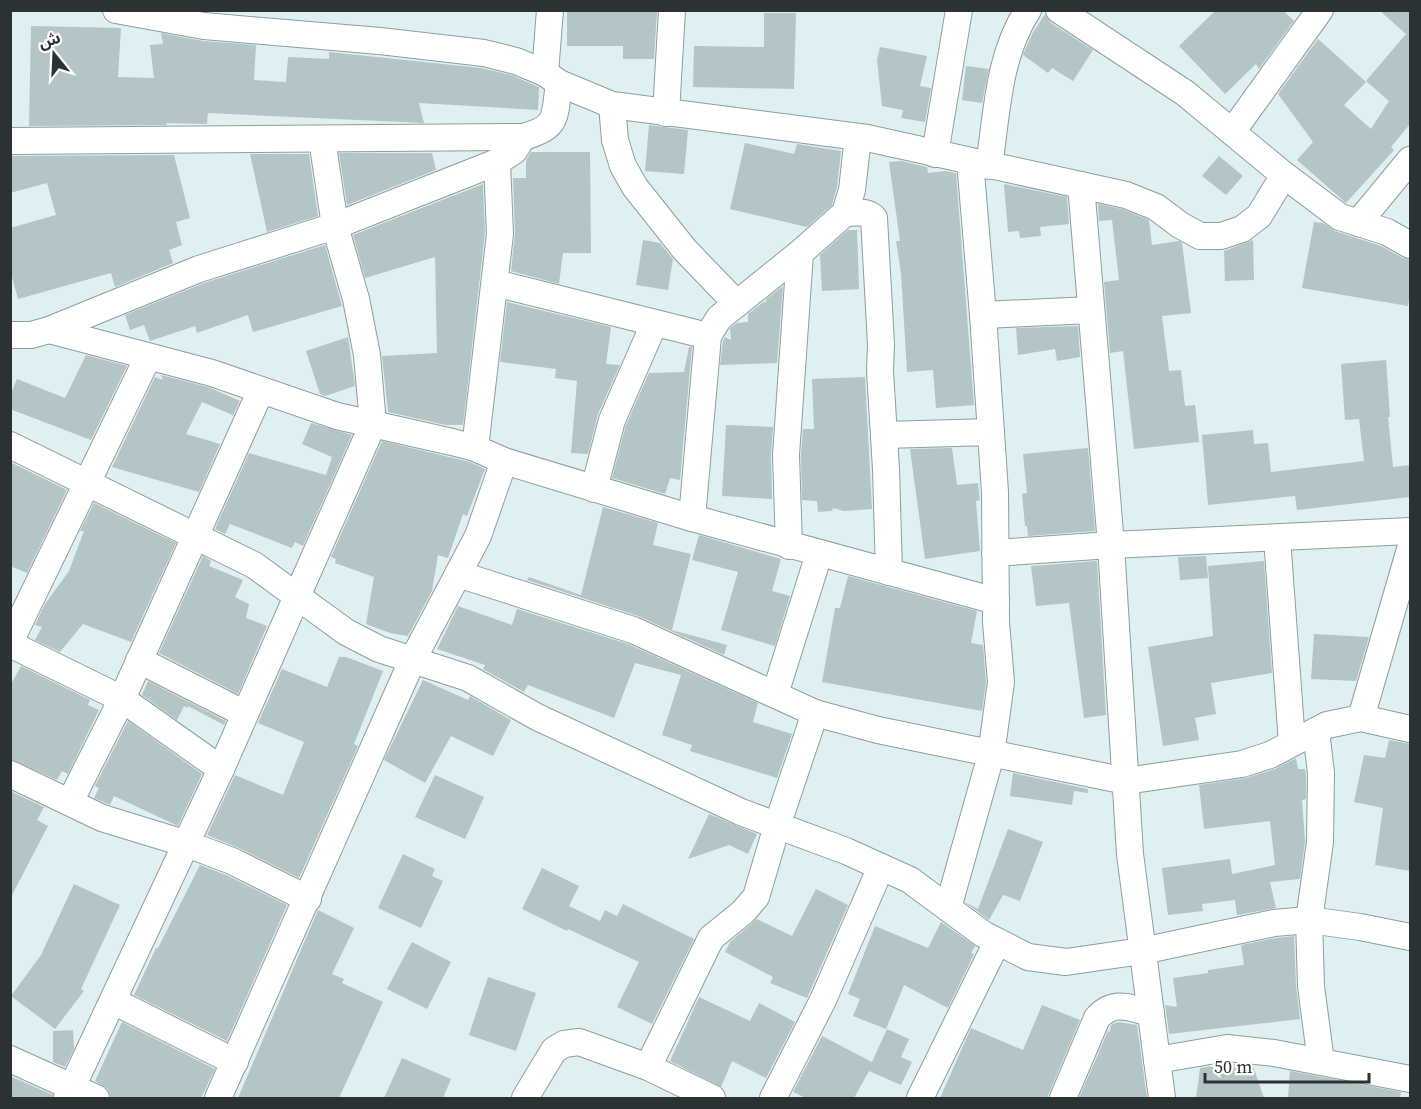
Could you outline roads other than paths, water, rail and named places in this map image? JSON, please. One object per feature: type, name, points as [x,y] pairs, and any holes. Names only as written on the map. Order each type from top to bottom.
[{"type":"street","points":[[116,10],[204,26],[380,41],[484,53],[516,61],[612,105],[858,137],[1126,195],[1156,207],[1180,225],[1200,236],[1221,236],[1242,229],[1259,216],[1284,175]]},
{"type":"street","points":[[10,141],[523,137],[546,129],[554,121],[549,10]]},
{"type":"street","points":[[666,113],[672,10]]},
{"type":"street","points":[[935,154],[958,10]]},
{"type":"street","points":[[948,908],[991,754],[1001,682],[996,601],[994,492],[983,315],[979,164],[1008,50],[1028,10]]},
{"type":"street","points":[[1059,10],[1185,93],[1284,175],[1340,217],[1387,232],[1410,245]]},
{"type":"street","points":[[1232,132],[1320,10]]},
{"type":"street","points":[[612,105],[615,140],[623,166],[635,187],[686,250],[737,304]]},
{"type":"street","points":[[11,336],[31,335],[49,330],[199,269],[335,226],[497,162],[514,152],[523,137]]},
{"type":"street","points":[[692,518],[708,336],[719,318],[800,253],[845,213],[852,190],[858,137]]},
{"type":"street","points":[[70,1093],[221,769],[373,424],[363,332],[356,298],[335,226],[322,139]]},
{"type":"street","points":[[1358,223],[1410,160]]},
{"type":"street","points":[[475,448],[500,234],[497,162]]},
{"type":"street","points":[[1081,185],[1111,546],[1130,854],[1162,1098]]},
{"type":"street","points":[[845,213],[865,212],[874,218],[888,573]]},
{"type":"street","points":[[789,546],[786,455],[800,253]]},
{"type":"street","points":[[495,283],[708,336]]},
{"type":"street","points":[[983,315],[1091,310]]},
{"type":"street","points":[[594,489],[612,420],[654,324]]},
{"type":"street","points":[[49,330],[212,373],[337,416],[475,448],[504,461],[789,546],[996,601]]},
{"type":"street","points":[[148,357],[10,643],[122,699],[221,769]]},
{"type":"street","points":[[70,802],[122,699],[261,390]]},
{"type":"street","points":[[884,435],[991,432]]},
{"type":"street","points":[[10,445],[254,565],[346,632],[380,649],[468,678],[537,717],[741,812],[846,851],[910,880],[983,934],[1028,957],[1066,962],[1142,951],[1274,923],[1309,920],[1410,937]]},
{"type":"street","points":[[218,1098],[412,661],[478,536],[504,461]]},
{"type":"street","points":[[995,553],[1410,531]]},
{"type":"street","points":[[1277,538],[1292,743]]},
{"type":"street","points":[[1361,718],[1410,549]]},
{"type":"street","points":[[775,694],[819,554]]},
{"type":"street","points":[[458,574],[633,630],[815,713],[878,730],[1126,781],[1242,764],[1270,755],[1327,725],[1361,718],[1410,729]]},
{"type":"street","points":[[139,660],[245,714]]},
{"type":"street","points":[[648,1066],[711,938],[743,912],[756,897],[815,713]]},
{"type":"street","points":[[1316,730],[1321,773],[1320,842],[1309,920],[1311,986],[1321,1062]]},
{"type":"street","points":[[10,774],[102,818],[187,844],[232,861],[308,899]]},
{"type":"street","points":[[773,1098],[823,1000],[881,867]]},
{"type":"street","points":[[920,1098],[998,942]]},
{"type":"street","points":[[113,1001],[235,1062]]},
{"type":"street","points":[[1063,1098],[1097,1018],[1104,1010],[1120,1006],[1151,1013]]},
{"type":"street","points":[[525,1098],[554,1050],[564,1044],[579,1042],[648,1066],[712,1098]]},
{"type":"street","points":[[1157,1060],[1227,1048],[1274,1053],[1410,1079]]},
{"type":"street","points":[[10,1059],[70,1093],[96,1098]]}]
